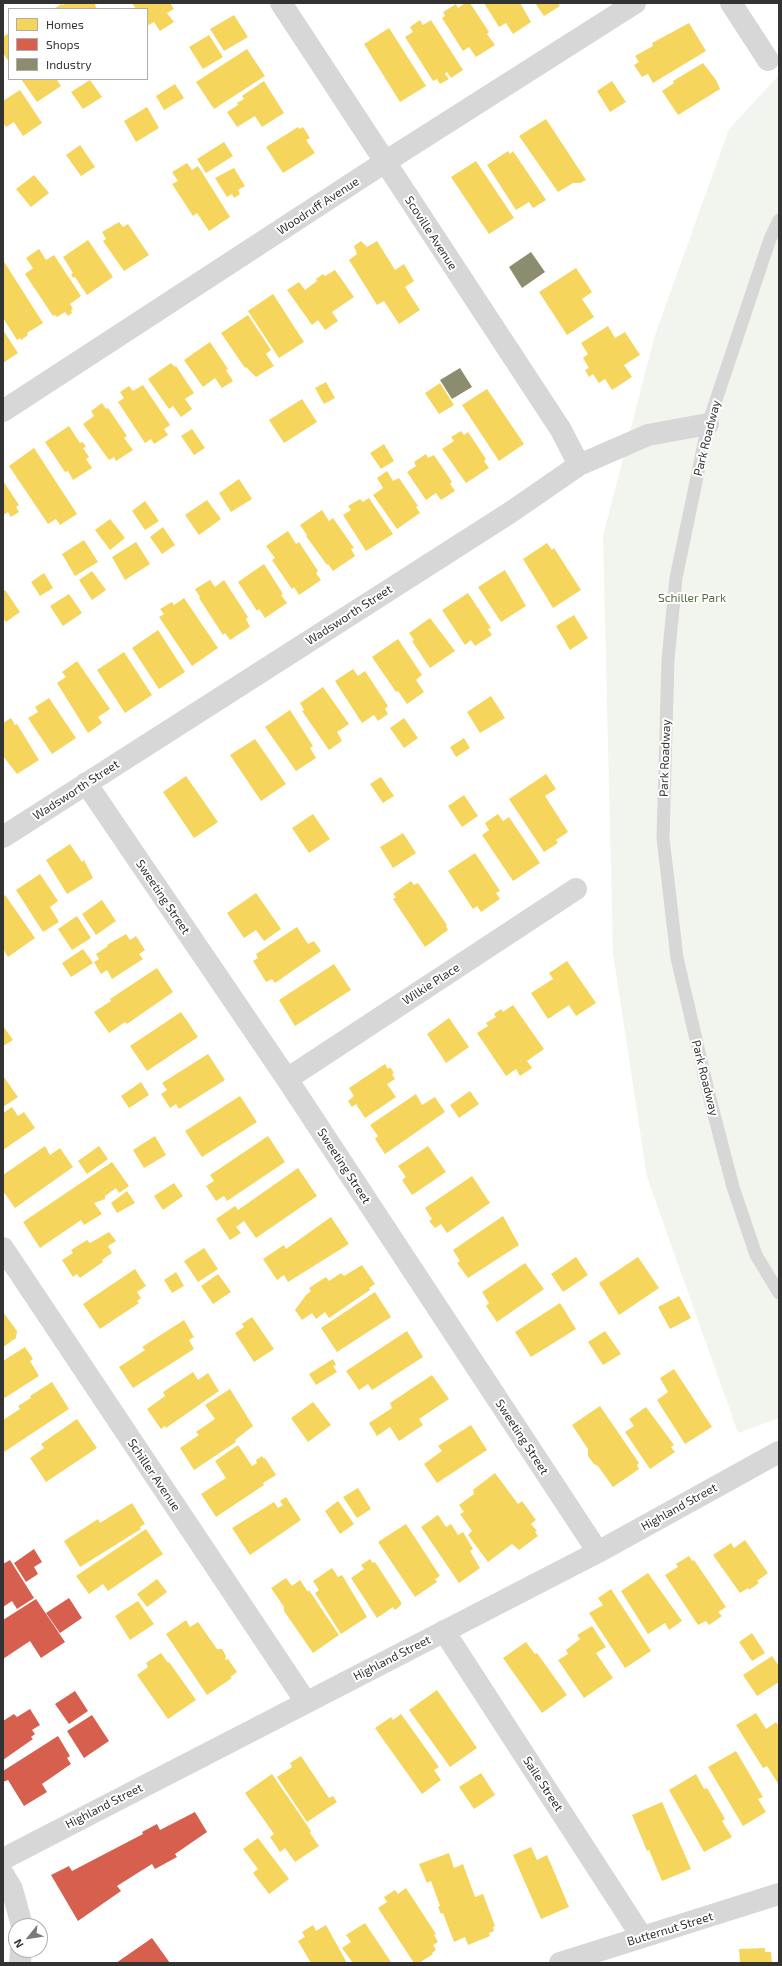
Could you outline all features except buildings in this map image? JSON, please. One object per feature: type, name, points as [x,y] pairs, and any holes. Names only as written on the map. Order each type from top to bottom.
[{"type":"street","name":"Scoville Avenue","points":[[281,3],[561,430],[579,465]]},
{"type":"street","name":"Woodruff Avenue","points":[[3,411],[385,162],[635,3]]},
{"type":"street","points":[[731,3],[768,60]]},
{"type":"street","name":"Wadsworth Street","points":[[3,837],[511,512],[579,465],[648,435],[708,424]]},
{"type":"street","name":"Sweeting Street","points":[[86,783],[287,1079],[598,1552]]},
{"type":"street","name":"Wilkie Place","points":[[287,1079],[576,889]]},
{"type":"street","name":"Schiller Avenue","points":[[3,1248],[306,1702]]},
{"type":"street","name":"Highland Street","points":[[3,1859],[598,1552],[779,1452]]},
{"type":"street","name":"Saile Street","points":[[444,1631],[642,1938]]},
{"type":"street","points":[[3,1874],[12,1889],[20,1918]]},
{"type":"street","name":"Butternut Street","points":[[569,1962],[779,1894]]},
{"type":"lane","name":"Park Roadway","points":[[779,220],[770,239],[708,424],[676,578],[668,660],[663,838],[677,958],[710,1099],[733,1187],[756,1255],[779,1293]]},
{"type":"green space","name":"Schiller Park","points":[[779,75],[779,1418],[738,1433],[647,1177],[613,953],[603,536],[655,335],[729,129]]}]
